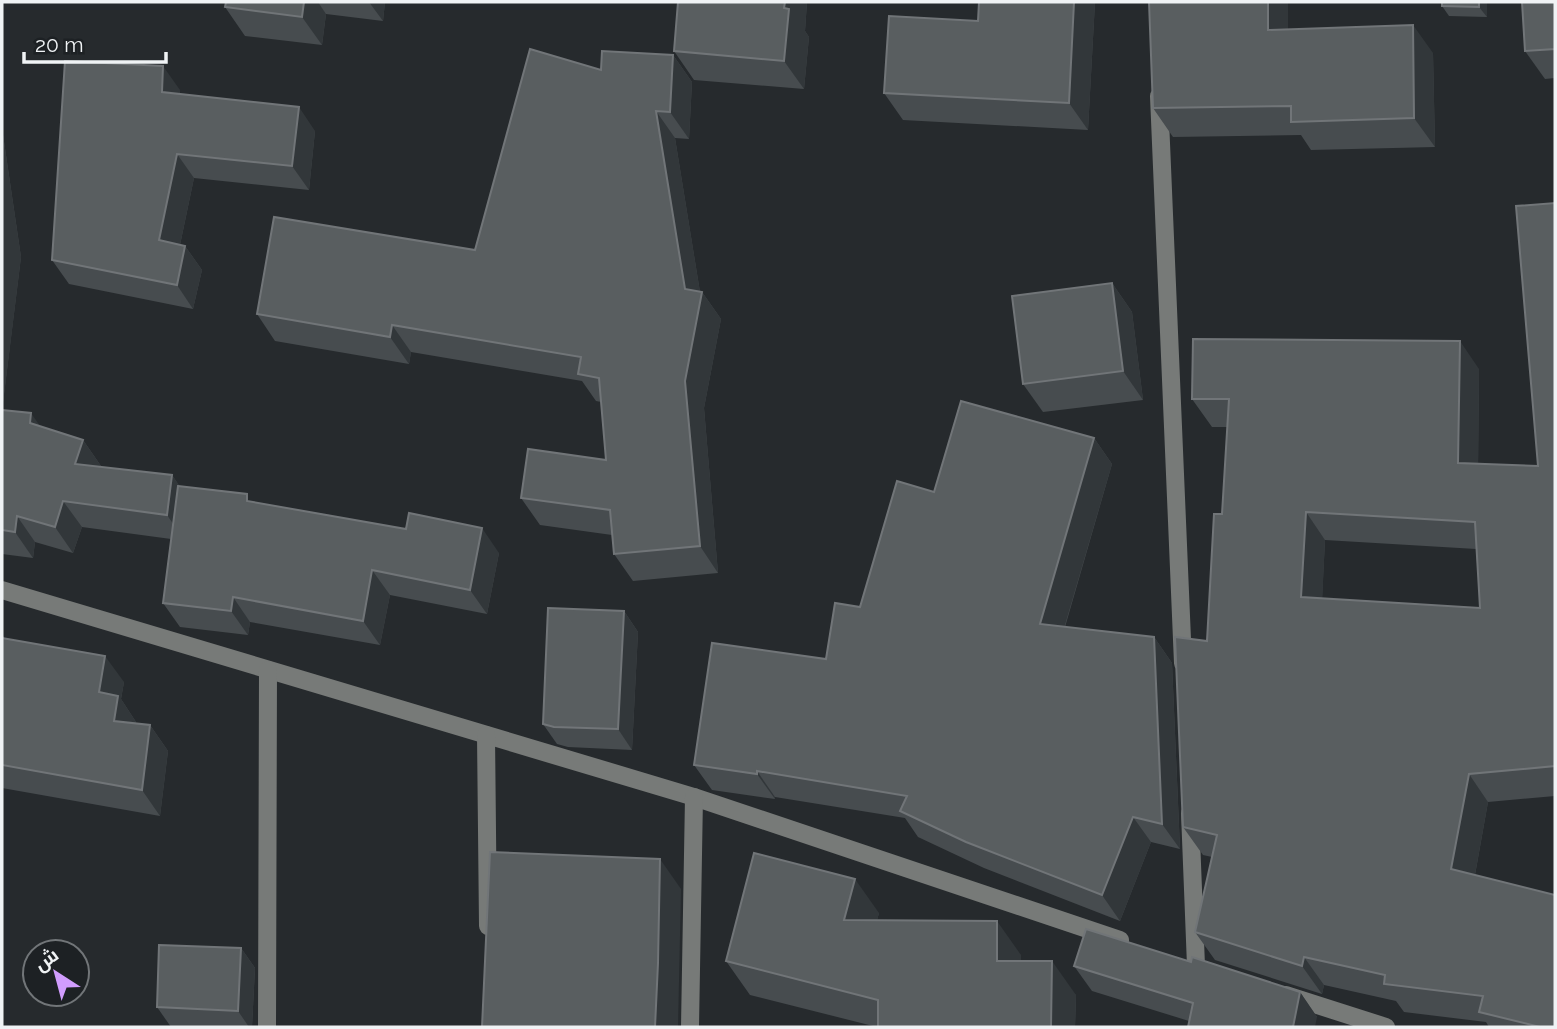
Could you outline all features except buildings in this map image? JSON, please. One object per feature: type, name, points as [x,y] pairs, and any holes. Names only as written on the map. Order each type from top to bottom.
[{"type":"street","points":[[1158,78],[1184,687]]},
{"type":"street","points":[[2,590],[694,797],[1130,944]]},
{"type":"street","points":[[267,1027],[268,670]]},
{"type":"street","points":[[486,735],[488,944]]},
{"type":"street","points":[[690,1027],[694,797]]},
{"type":"street","points":[[1189,798],[1196,966]]},
{"type":"street","points":[[1272,990],[1386,1027]]}]
